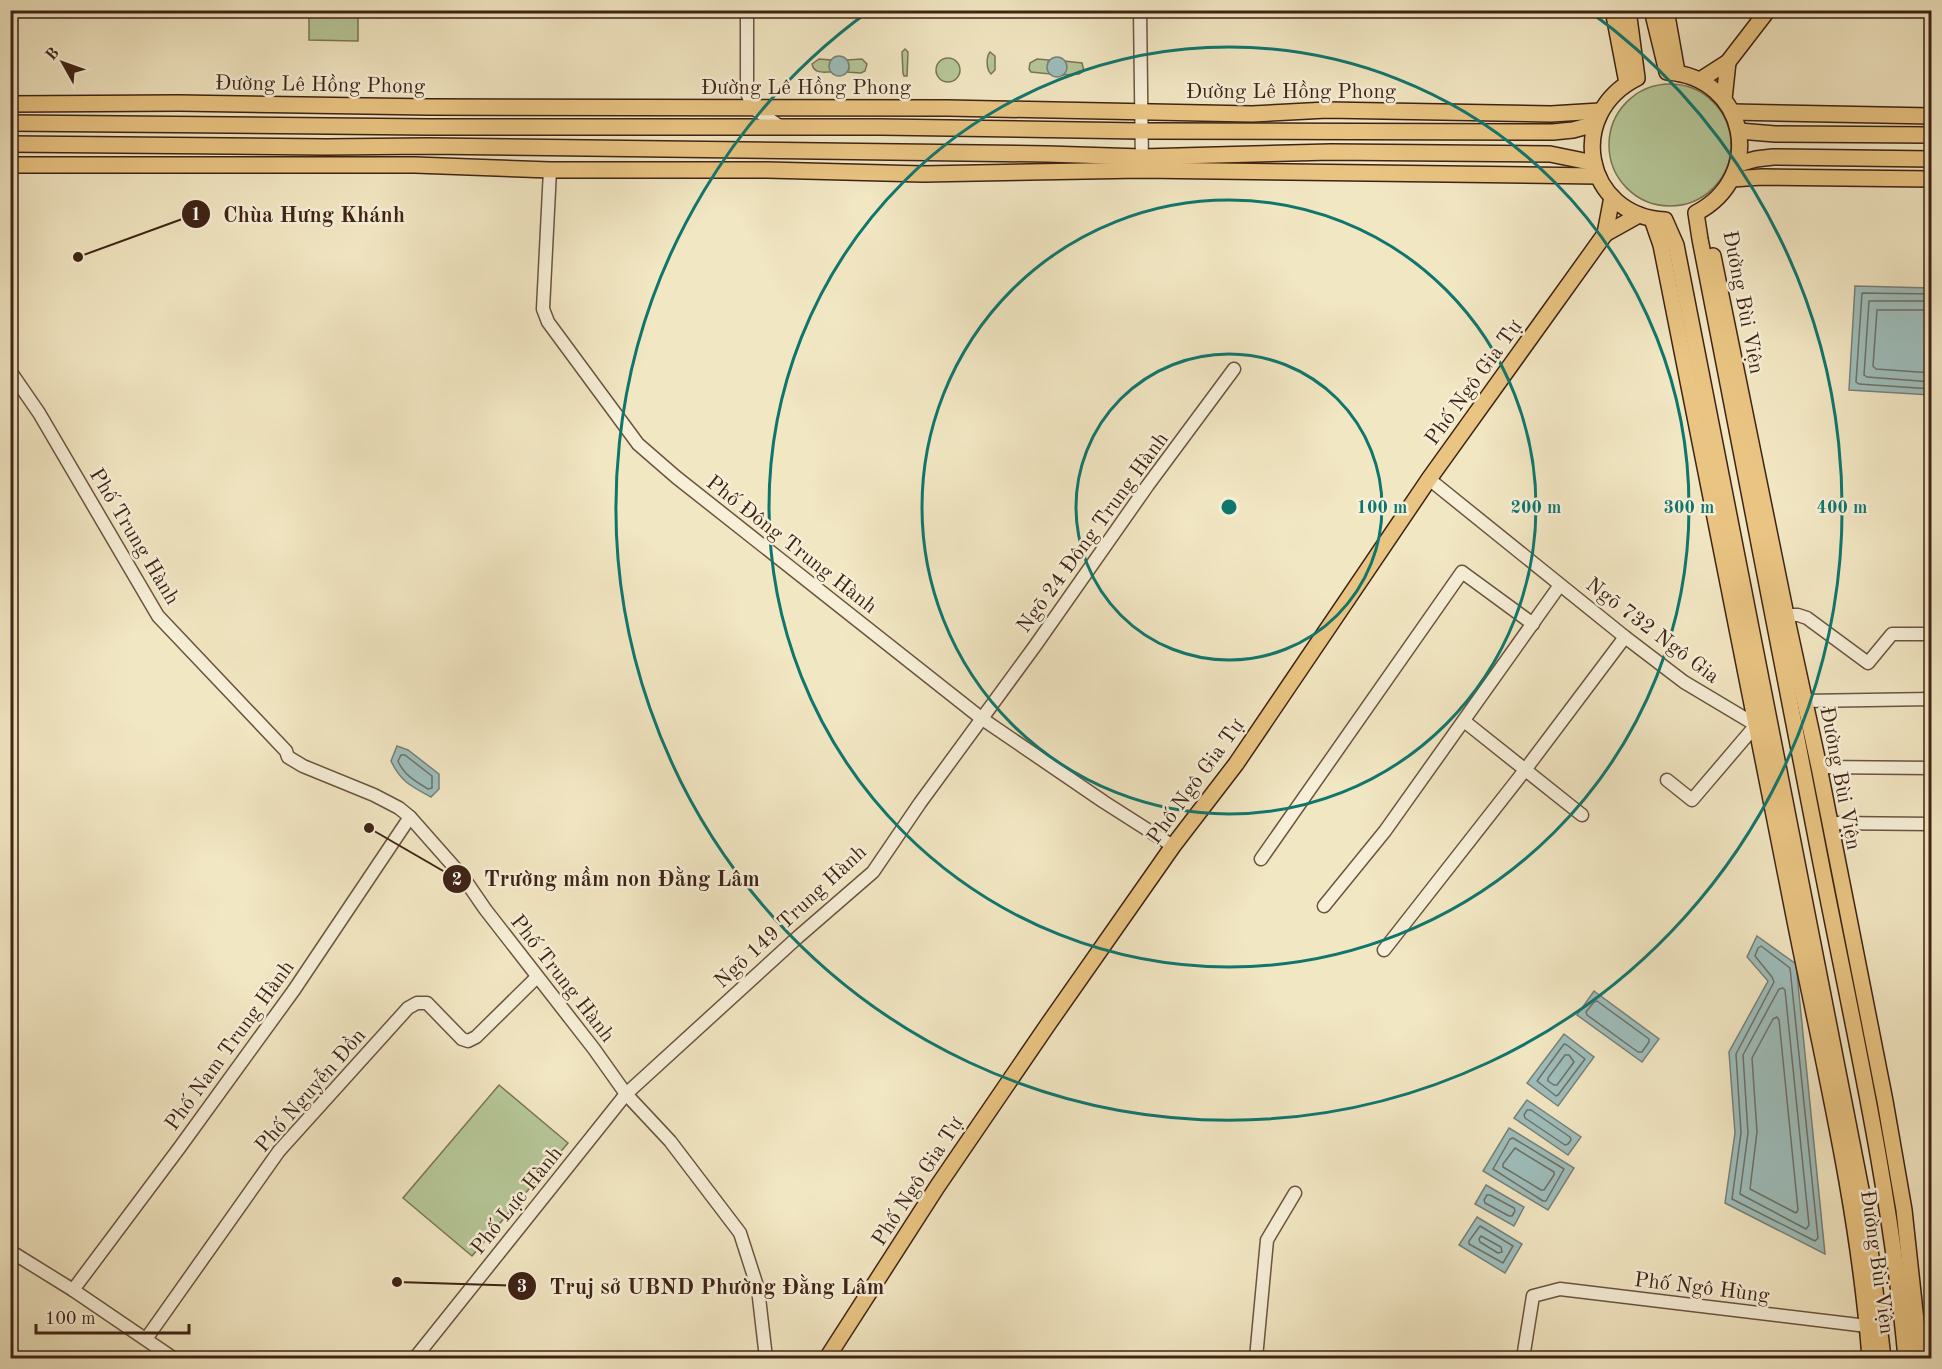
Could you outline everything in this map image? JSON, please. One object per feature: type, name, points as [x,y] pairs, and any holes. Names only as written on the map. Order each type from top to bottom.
[{"type":"main road","points":[[1613,10],[1632,80]]},
{"type":"main road","points":[[1628,10],[1632,80]]},
{"type":"main road","points":[[1652,10],[1672,72]]},
{"type":"main road","points":[[1666,10],[1672,72]]},
{"type":"main road","points":[[1700,80],[1728,62],[1768,10]]},
{"type":"main road","points":[[1728,62],[1728,105]]},
{"type":"main road","points":[[1672,72],[1700,80],[1713,88],[1728,105],[1739,131],[1738,164],[1732,179],[1715,201],[1700,211]]},
{"type":"main road","points":[[1632,80],[1612,95],[1598,118],[1592,137],[1596,170],[1612,197],[1624,207],[1652,218]]},
{"type":"main road","name":"Đường Lê Hồng Phong","points":[[16,104],[948,108],[1252,114],[1327,110],[1551,114],[1598,118]]},
{"type":"main road","points":[[16,104],[16,123]]},
{"type":"main road","points":[[1728,105],[1932,116]]},
{"type":"main road","points":[[416,165],[420,107]]},
{"type":"main road","name":"Đường Lê Hồng Phong","points":[[16,123],[1553,132],[1573,130],[1598,118]]},
{"type":"main road","points":[[1739,131],[1775,134],[1932,135]]},
{"type":"main road","points":[[1596,170],[1142,164],[1047,154],[418,146],[15,144],[15,165],[416,165],[550,170],[767,170],[923,174],[1142,164],[1330,152],[1539,154],[1563,156],[1596,170]]},
{"type":"main road","points":[[1738,164],[1773,157],[1932,159]]},
{"type":"main road","points":[[1732,179],[1762,177],[1932,179]]},
{"type":"main road","points":[[1612,197],[1605,234],[1652,218]]},
{"type":"main road","name":"Đường Bùi Viện","points":[[1700,211],[1820,767],[1829,823],[1885,1101],[1904,1210],[1920,1359]]},
{"type":"main road","name":"Đường Bùi Viện","points":[[1700,211],[1700,239],[1888,1211],[1906,1359]]},
{"type":"main road","name":"Đường Bùi Viện","points":[[1652,218],[1661,245],[1852,1214],[1870,1359]]},
{"type":"main road","name":"Đường Bùi Viện","points":[[1652,218],[1676,245],[1866,1215],[1883,1359]]},
{"type":"main road","name":"Phố Ngô Gia Tự","points":[[827,1359],[937,1186],[1173,846],[1236,764],[1429,479],[1605,234]]},
{"type":"street","points":[[747,10],[747,93],[753,108],[780,127]]},
{"type":"street","points":[[1140,10],[1142,164]]},
{"type":"street","name":"Phố Đông Trung Hành","points":[[550,170],[543,309],[548,322],[638,444],[676,477],[981,718],[1173,846]]},
{"type":"street","name":"Ngõ 24 Đông Trung Hành","points":[[981,718],[1234,369]]},
{"type":"street","name":"Phố Trung Hành","points":[[10,371],[39,413],[158,616],[286,751],[288,756],[311,769],[374,795],[411,817],[463,877],[626,1094],[670,1141],[740,1233],[758,1289],[766,1359]]},
{"type":"street","name":"Ngõ 732 Ngô Gia","points":[[1429,479],[1625,637],[1684,681],[1756,725]]},
{"type":"street","points":[[1261,859],[1462,572],[1533,624]]},
{"type":"street","points":[[1324,906],[1384,831],[1560,585]]},
{"type":"street","points":[[1786,615],[1807,618],[1868,663],[1892,634],[1932,634]]},
{"type":"street","points":[[1384,950],[1525,770],[1625,637]]},
{"type":"street","points":[[1804,701],[1932,699]]},
{"type":"street","name":"Ngõ 149 Trung Hành","points":[[626,1094],[873,872],[981,718]]},
{"type":"street","points":[[1464,721],[1582,815]]},
{"type":"street","points":[[1667,780],[1692,800],[1756,725]]},
{"type":"street","points":[[1820,767],[1932,768]]},
{"type":"street","name":"Phố Nam Trung Hành","points":[[73,1290],[288,999],[411,817]]},
{"type":"street","points":[[1829,823],[1932,824]]},
{"type":"street","name":"Phố Nguyễn Đồn","points":[[146,1339],[279,1151],[408,1008],[417,1003],[427,1004],[462,1039],[468,1041],[476,1037],[537,977]]},
{"type":"street","name":"Phố Lực Hành","points":[[415,1359],[626,1094]]},
{"type":"street","points":[[1256,1359],[1267,1240],[1295,1193]]},
{"type":"street","points":[[10,1251],[73,1290],[172,1359]]},
{"type":"street","name":"Phố Ngô Hùng","points":[[1523,1359],[1533,1296],[1560,1289],[1867,1326]]},
{"type":"green space","points":[[309,15],[358,16],[358,41],[309,40]]},
{"type":"green space","points":[[905,49],[908,52],[907,76],[903,73],[902,52]]},
{"type":"green space","points":[[990,52],[995,56],[995,70],[991,74],[987,63]]},
{"type":"green space","points":[[948,58],[956,62],[960,70],[956,78],[948,82],[940,78],[936,70],[940,62]]},
{"type":"green space","points":[[819,59],[831,60],[831,72],[819,72],[813,67],[812,64]]},
{"type":"green space","points":[[862,59],[867,64],[865,71],[847,72],[849,69],[847,60]]},
{"type":"green space","points":[[1037,59],[1050,60],[1048,62],[1050,74],[1031,72],[1030,63]]},
{"type":"green space","points":[[1064,61],[1082,63],[1084,71],[1079,74],[1062,75],[1066,64]]},
{"type":"green space","points":[[1670,84],[1693,89],[1704,94],[1713,102],[1721,111],[1726,122],[1731,145],[1726,168],[1721,179],[1713,188],[1704,196],[1693,201],[1670,206],[1647,201],[1636,196],[1627,188],[1619,179],[1614,168],[1609,145],[1614,122],[1619,111],[1627,102],[1636,94],[1647,89]]},
{"type":"green space","points":[[499,1085],[568,1143],[472,1256],[403,1198]]},
{"type":"water","points":[[839,56],[846,59],[849,66],[846,73],[839,76],[832,73],[829,66],[832,59]]},
{"type":"water","points":[[1057,57],[1064,60],[1067,67],[1064,74],[1057,77],[1050,74],[1047,67],[1050,60]]},
{"type":"water","points":[[1855,286],[1931,288],[1931,395],[1849,390]]},
{"type":"water","points":[[397,746],[408,750],[439,774],[439,789],[431,797],[407,783],[395,768],[391,761]]},
{"type":"water","points":[[1757,936],[1796,964],[1825,1254],[1725,1203],[1735,1133],[1729,1052],[1768,981],[1747,957]]},
{"type":"water","points":[[1594,991],[1659,1039],[1642,1062],[1577,1015]]},
{"type":"water","points":[[1564,1034],[1594,1057],[1558,1106],[1527,1083]]},
{"type":"water","points":[[1527,1100],[1581,1137],[1568,1155],[1514,1118]]},
{"type":"water","points":[[1509,1128],[1574,1168],[1548,1210],[1483,1171]]},
{"type":"water","points":[[1486,1185],[1524,1207],[1514,1226],[1475,1204]]},
{"type":"water","points":[[1477,1217],[1522,1244],[1505,1273],[1459,1245]]},
{"type":"place","name":"Chùa Hưng Khánh","points":[[78,257]]},
{"type":"place","name":"Trường mầm non Đằng Lâm","points":[[369,828]]},
{"type":"place","name":"Truj sở UBND Phường Đằng Lâm","points":[[397,1282]]}]
